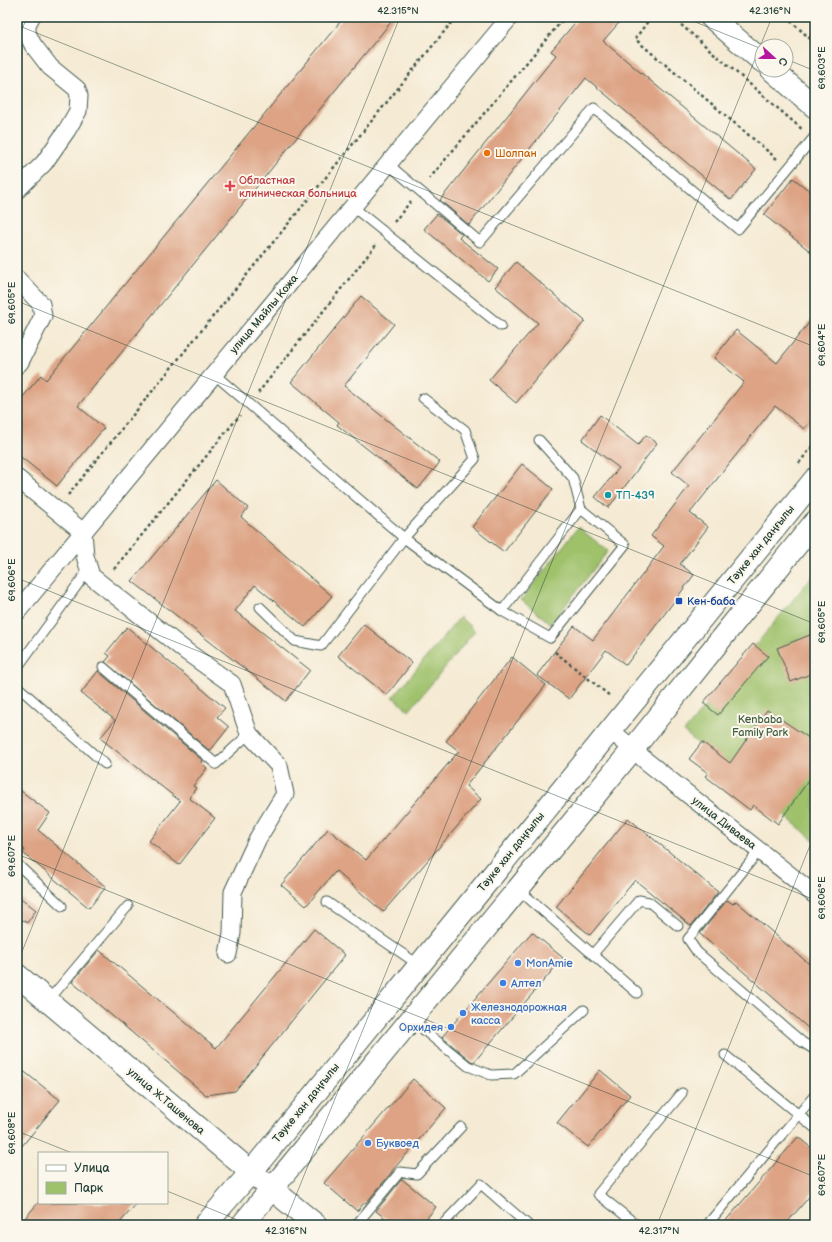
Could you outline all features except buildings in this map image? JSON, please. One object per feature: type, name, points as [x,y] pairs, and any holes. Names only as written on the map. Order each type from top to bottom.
[{"type":"main road","points":[[711,17],[754,54]]},
{"type":"main road","points":[[781,78],[815,107]]},
{"type":"main road","name":"Тәуке хан даңғылы","points":[[206,1225],[815,479]]},
{"type":"main road","points":[[242,1225],[634,749],[724,634],[815,522]]},
{"type":"main road","name":"улица Ж.Ташенова","points":[[17,975],[250,1172],[316,1225]]},
{"type":"street","points":[[17,190],[44,163],[78,111],[78,89],[50,67],[33,45],[27,33],[27,24],[31,17]]},
{"type":"street","name":"улица Майлы Кожа","points":[[17,612],[510,17]]},
{"type":"street","points":[[17,279],[41,304],[43,316],[20,362],[17,365]]},
{"type":"street","points":[[17,478],[83,532],[85,556],[91,576],[187,652],[232,684],[249,734],[279,766],[285,794],[258,838],[233,892],[232,933],[228,954]]},
{"type":"street","name":"улица Диваева","points":[[610,730],[634,749],[646,761],[815,895]]},
{"type":"lane","points":[[388,164],[480,242],[594,108],[738,229],[814,138]]},
{"type":"lane","points":[[353,207],[501,326]]},
{"type":"lane","points":[[214,374],[404,538],[502,611],[550,638],[624,545],[581,509],[573,478],[539,440]]},
{"type":"lane","points":[[260,607],[295,642],[321,646],[404,538],[475,459],[465,430],[423,398]]},
{"type":"lane","points":[[502,611],[581,509]]},
{"type":"lane","points":[[17,668],[89,569]]},
{"type":"lane","points":[[103,668],[216,764],[249,734]]},
{"type":"lane","points":[[17,686],[105,764]]},
{"type":"lane","points":[[759,851],[688,939],[697,952],[802,1042],[815,1050]]},
{"type":"lane","points":[[17,864],[62,906]]},
{"type":"lane","points":[[518,889],[637,993]]},
{"type":"lane","points":[[593,954],[639,900],[649,902],[678,926]]},
{"type":"lane","points":[[327,902],[419,965]]},
{"type":"lane","points":[[48,1001],[128,906]]},
{"type":"lane","points":[[412,1018],[426,1032],[468,1066],[491,1075],[514,1074],[584,1010]]},
{"type":"lane","points":[[725,1055],[815,1128]]},
{"type":"lane","points":[[637,1225],[598,1194],[682,1093]]},
{"type":"lane","points":[[707,1225],[815,1095]]},
{"type":"lane","points":[[356,1225],[400,1172],[417,1174],[462,1126]]},
{"type":"lane","points":[[442,1225],[481,1184],[528,1225]]},
{"type":"path","points":[[56,510],[456,17]]},
{"type":"path","points":[[102,584],[419,190],[565,17]]},
{"type":"path","points":[[651,17],[635,39],[788,169]]},
{"type":"path","points":[[672,17],[814,138]]},
{"type":"path","points":[[786,17],[815,43]]},
{"type":"path","points":[[554,651],[614,699]]},
{"type":"green space","points":[[578,527],[608,551],[551,624],[521,600]]},
{"type":"green space","name":"Kenbaba Family Park","points":[[815,573],[815,841],[684,732]]},
{"type":"green space","points":[[460,617],[475,631],[409,711],[393,697]]},
{"type":"place","name":"Шолпан","points":[[487,153]]},
{"type":"place","name":"Областная клиническая больница","points":[[230,186]]},
{"type":"place","name":"ТП-439","points":[[608,495]]},
{"type":"place","name":"Кен-баба","points":[[679,601]]},
{"type":"place","name":"MonAmie","points":[[518,963]]},
{"type":"place","name":"Алтел","points":[[503,983]]},
{"type":"place","name":"Железнодорожная касса","points":[[463,1013]]},
{"type":"place","name":"Орхидея","points":[[451,1027]]},
{"type":"place","name":"Буквоед","points":[[368,1143]]}]
